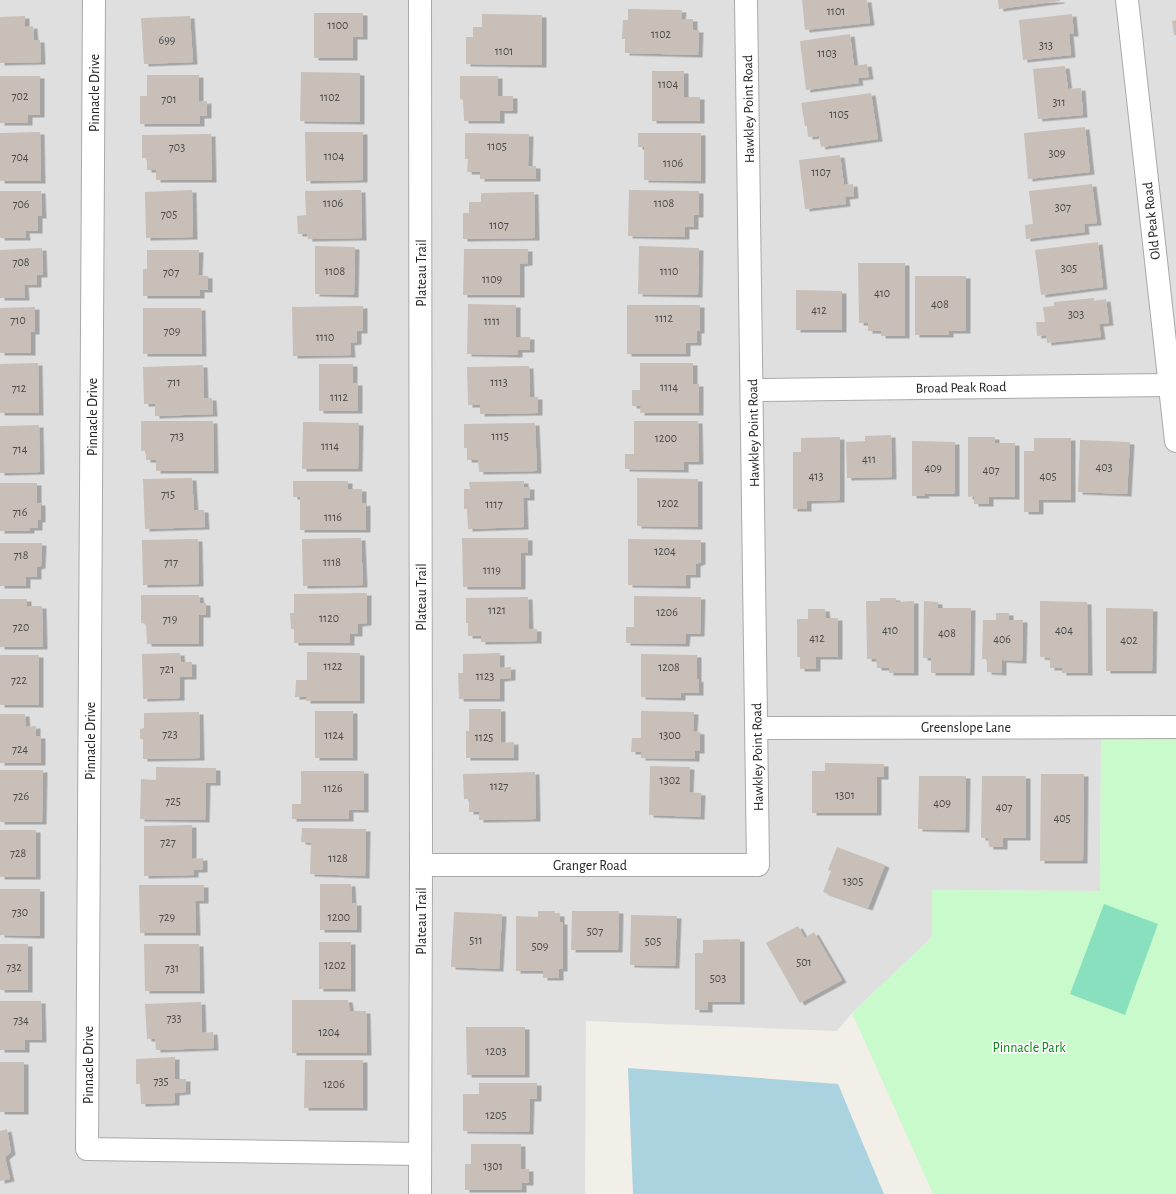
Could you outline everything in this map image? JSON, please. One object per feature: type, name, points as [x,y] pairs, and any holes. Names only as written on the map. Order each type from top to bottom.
[{"type":"street","name":"Pinnacle Drive","points":[[94,0],[87,1149],[420,1154]]},
{"type":"street","name":"Plateau Trail","points":[[420,0],[420,1194]]},
{"type":"street","name":"Hawkley Point Road","points":[[746,0],[758,865]]},
{"type":"street","name":"Old Peak Road","points":[[1127,0],[1176,441]]},
{"type":"street","name":"Broad Peak Road","points":[[752,390],[1169,385]]},
{"type":"street","name":"Greenslope Lane","points":[[757,728],[1176,727]]},
{"type":"street","name":"Granger Road","points":[[421,865],[758,865]]},
{"type":"shaded area","points":[[0,0],[1176,0],[1176,740],[1101,739],[1100,891],[932,890],[932,937],[852,1013],[837,1031],[586,1021],[585,1194],[0,1194]]},
{"type":"green space","name":"Pinnacle Park","points":[[1101,738],[1176,740],[1176,1194],[933,1194],[852,1013],[932,937],[932,890],[1100,891]]},
{"type":"green space","points":[[1104,904],[1158,924],[1125,1015],[1070,994]]},
{"type":"water","points":[[628,1068],[838,1084],[884,1194],[633,1194]]},
{"type":"building","points":[[802,0],[867,0],[870,23],[805,30]]},
{"type":"building","points":[[998,0],[1060,0],[1060,1],[999,9]]},
{"type":"building","points":[[628,9],[682,10],[681,19],[693,19],[693,30],[699,30],[698,55],[625,53],[625,39],[622,39],[623,20],[628,20]]},
{"type":"building","points":[[314,13],[363,13],[363,37],[353,37],[353,58],[314,58]]},
{"type":"building","points":[[482,14],[542,15],[542,65],[466,64],[466,37],[473,37],[473,27],[482,27]]},
{"type":"building","points":[[1072,14],[1074,34],[1069,34],[1071,55],[1023,60],[1019,20]]},
{"type":"building","points":[[25,16],[25,27],[33,26],[34,40],[40,40],[41,62],[0,63],[0,17]]},
{"type":"building","points":[[190,16],[193,62],[144,64],[141,18]]},
{"type":"building","points":[[1176,20],[1176,35],[1174,35],[1172,21]]},
{"type":"building","points":[[850,34],[854,66],[867,64],[869,77],[858,78],[859,83],[806,90],[800,41]]},
{"type":"building","points":[[1065,66],[1068,89],[1081,88],[1083,115],[1038,119],[1033,69]]},
{"type":"building","points":[[652,71],[684,71],[684,97],[700,97],[700,121],[652,121]]},
{"type":"building","points":[[301,72],[360,73],[360,122],[300,121]]},
{"type":"building","points":[[147,75],[199,75],[199,102],[207,101],[207,116],[200,116],[200,124],[140,124],[140,96],[147,96]]},
{"type":"building","points":[[0,76],[40,76],[40,115],[28,115],[28,123],[0,123]]},
{"type":"building","points":[[460,76],[498,76],[498,96],[513,96],[513,111],[500,111],[500,121],[464,121],[463,100],[460,99]]},
{"type":"building","points":[[871,93],[878,139],[821,147],[819,136],[808,137],[807,126],[805,126],[801,103]]},
{"type":"building","points":[[1085,127],[1090,172],[1028,179],[1024,133]]},
{"type":"building","points":[[40,132],[41,181],[0,181],[0,133]]},
{"type":"building","points":[[305,132],[363,132],[363,180],[306,181]]},
{"type":"building","points":[[465,133],[529,134],[528,166],[536,166],[536,179],[480,179],[480,172],[467,172],[468,159],[465,159]]},
{"type":"building","points":[[638,133],[701,133],[701,181],[644,180],[644,147],[638,147]]},
{"type":"building","points":[[211,134],[212,180],[156,180],[156,170],[147,170],[147,158],[142,158],[142,135]]},
{"type":"building","points":[[840,155],[844,185],[853,184],[854,196],[845,197],[846,204],[805,209],[799,160]]},
{"type":"building","points":[[1092,184],[1097,223],[1084,224],[1085,232],[1026,239],[1025,225],[1033,224],[1029,191]]},
{"type":"building","points":[[192,190],[193,237],[146,238],[145,192]]},
{"type":"building","points":[[361,190],[362,238],[308,239],[307,234],[298,234],[297,216],[306,215],[305,191]]},
{"type":"building","points":[[629,190],[699,191],[699,215],[694,215],[694,227],[685,227],[685,237],[628,236]]},
{"type":"building","points":[[0,191],[41,191],[42,216],[38,216],[38,231],[25,231],[26,238],[0,238]]},
{"type":"building","points":[[534,192],[535,238],[463,239],[463,213],[469,213],[469,202],[481,202],[481,193]]},
{"type":"building","points":[[1098,242],[1103,287],[1041,295],[1035,250]]},
{"type":"building","points":[[315,246],[355,247],[354,295],[315,294]]},
{"type":"building","points":[[639,246],[699,248],[698,295],[638,294]]},
{"type":"building","points":[[42,248],[43,275],[37,275],[37,285],[24,285],[25,298],[0,298],[0,250]]},
{"type":"building","points":[[464,249],[528,249],[528,263],[520,264],[520,295],[463,295]]},
{"type":"building","points":[[147,250],[199,250],[198,275],[208,276],[208,290],[200,290],[200,296],[143,296],[143,269],[147,269]]},
{"type":"building","points":[[858,263],[905,263],[905,336],[881,336],[881,331],[868,331],[868,323],[859,323]]},
{"type":"building","points":[[915,276],[966,276],[966,331],[949,331],[949,335],[915,335]]},
{"type":"building","points":[[796,290],[842,291],[842,330],[796,330]]},
{"type":"building","points":[[1094,298],[1094,301],[1106,299],[1109,323],[1099,324],[1101,337],[1047,343],[1046,335],[1037,336],[1036,322],[1045,322],[1043,307],[1054,306],[1054,302]]},
{"type":"building","points":[[468,304],[516,305],[516,337],[530,337],[530,350],[518,350],[518,355],[467,354]]},
{"type":"building","points":[[627,305],[700,305],[700,331],[697,331],[697,343],[686,343],[686,354],[627,354]]},
{"type":"building","points":[[363,306],[363,331],[357,331],[357,342],[350,343],[351,355],[293,356],[292,307]]},
{"type":"building","points":[[35,307],[35,332],[31,332],[31,353],[0,353],[0,308]]},
{"type":"building","points":[[143,308],[201,308],[202,354],[143,354]]},
{"type":"building","points":[[38,363],[39,413],[0,413],[0,364]]},
{"type":"building","points":[[640,363],[693,363],[693,384],[699,384],[699,413],[640,413],[641,406],[632,406],[632,390],[640,390]]},
{"type":"building","points":[[319,364],[353,364],[353,383],[358,383],[358,411],[319,411]]},
{"type":"building","points":[[203,365],[204,398],[212,398],[213,414],[155,416],[155,404],[144,404],[143,367]]},
{"type":"building","points":[[529,366],[530,397],[538,397],[538,413],[480,414],[480,405],[468,405],[467,367]]},
{"type":"building","points":[[141,421],[213,421],[214,471],[156,471],[156,460],[146,460],[146,451],[141,451]]},
{"type":"building","points":[[634,421],[698,421],[699,462],[684,462],[684,470],[625,469],[625,454],[634,454]]},
{"type":"building","points":[[303,422],[359,423],[358,469],[302,469]]},
{"type":"building","points":[[535,423],[537,471],[479,472],[478,460],[467,460],[467,448],[464,448],[464,424]]},
{"type":"building","points":[[39,425],[40,472],[0,473],[0,426]]},
{"type":"building","points":[[891,435],[892,477],[847,478],[846,442],[865,441],[865,436]]},
{"type":"building","points":[[840,437],[840,500],[807,501],[807,509],[793,509],[793,452],[801,452],[801,438]]},
{"type":"building","points":[[968,437],[995,437],[995,443],[1015,443],[1015,497],[989,497],[989,504],[974,504],[974,496],[968,497]]},
{"type":"building","points":[[1034,438],[1071,438],[1071,500],[1039,500],[1039,512],[1024,512],[1024,451],[1034,451]]},
{"type":"building","points":[[1080,440],[1130,442],[1127,494],[1078,492]]},
{"type":"building","points":[[912,441],[955,442],[955,494],[924,494],[925,496],[912,496]]},
{"type":"building","points":[[192,478],[194,510],[204,510],[205,527],[145,529],[143,479]]},
{"type":"building","points":[[637,478],[698,479],[698,527],[637,526]]},
{"type":"building","points":[[293,481],[348,481],[348,489],[362,489],[362,504],[366,503],[366,530],[300,530],[300,497],[293,497]]},
{"type":"building","points":[[524,481],[524,487],[530,487],[530,498],[523,498],[524,527],[468,529],[467,509],[464,509],[464,489],[470,489],[469,482]]},
{"type":"building","points":[[0,483],[37,483],[37,503],[41,503],[41,520],[38,520],[38,528],[30,528],[30,531],[0,531]]},
{"type":"building","points":[[361,538],[363,585],[303,586],[302,539]]},
{"type":"building","points":[[462,538],[528,538],[528,553],[521,553],[521,587],[463,587]]},
{"type":"building","points":[[198,539],[199,584],[143,585],[142,540]]},
{"type":"building","points":[[628,539],[701,540],[701,562],[696,564],[696,575],[686,575],[686,586],[628,585]]},
{"type":"building","points":[[0,543],[42,543],[41,566],[37,567],[37,577],[26,577],[26,586],[0,586]]},
{"type":"building","points":[[367,593],[367,623],[358,624],[358,634],[350,634],[350,643],[294,643],[294,629],[291,629],[290,613],[294,613],[294,594]]},
{"type":"building","points":[[141,595],[199,595],[200,603],[206,603],[206,615],[199,615],[199,644],[147,644],[146,624],[141,623]]},
{"type":"building","points":[[634,596],[701,597],[700,634],[686,634],[685,644],[626,643],[626,627],[634,627]]},
{"type":"building","points":[[528,597],[529,629],[537,629],[537,641],[481,642],[481,636],[468,636],[468,623],[466,623],[466,598]]},
{"type":"building","points":[[880,598],[896,598],[896,602],[914,601],[914,673],[889,673],[889,668],[877,668],[876,659],[867,659],[866,601],[880,601]]},
{"type":"building","points":[[0,599],[27,599],[27,606],[42,606],[43,647],[0,647]]},
{"type":"building","points":[[924,601],[938,602],[938,608],[971,608],[970,673],[931,673],[931,658],[923,658]]},
{"type":"building","points":[[1040,601],[1087,602],[1088,673],[1062,673],[1062,668],[1050,668],[1050,658],[1040,657]]},
{"type":"building","points":[[1106,608],[1153,609],[1152,671],[1106,671]]},
{"type":"building","points":[[808,609],[825,609],[826,618],[838,618],[838,657],[816,657],[816,669],[800,669],[800,657],[797,657],[797,619],[808,619]]},
{"type":"building","points":[[996,613],[1009,613],[1009,620],[1023,620],[1022,661],[1002,660],[1002,673],[987,672],[987,659],[982,659],[983,620],[996,620]]},
{"type":"building","points":[[307,652],[360,653],[360,701],[306,701],[306,697],[295,697],[296,680],[307,680]]},
{"type":"building","points":[[180,653],[181,662],[192,662],[192,677],[180,677],[180,698],[143,699],[142,654]]},
{"type":"building","points":[[500,653],[500,668],[511,667],[511,678],[500,679],[500,699],[459,699],[458,673],[463,673],[463,654]]},
{"type":"building","points":[[641,654],[697,655],[697,680],[699,679],[699,693],[681,693],[681,698],[641,697]]},
{"type":"building","points":[[0,655],[39,655],[39,705],[0,705]]},
{"type":"building","points":[[469,709],[501,709],[501,743],[514,742],[514,758],[466,758],[466,731],[469,731]]},
{"type":"building","points":[[315,711],[353,711],[353,758],[315,758]]},
{"type":"building","points":[[641,711],[694,712],[693,731],[700,732],[700,751],[695,751],[695,759],[641,758],[641,752],[631,752],[632,738],[641,738]]},
{"type":"building","points":[[199,712],[200,758],[143,759],[143,739],[140,739],[140,729],[144,728],[144,713]]},
{"type":"building","points":[[0,714],[25,714],[26,727],[36,726],[36,736],[41,736],[41,763],[0,763]]},
{"type":"building","points":[[825,763],[884,764],[884,777],[877,777],[877,813],[812,813],[812,771],[825,771]]},
{"type":"building","points":[[650,766],[690,767],[689,792],[701,793],[700,817],[649,815]]},
{"type":"building","points":[[156,767],[216,768],[216,783],[206,783],[205,820],[140,819],[141,779],[156,780]]},
{"type":"building","points":[[0,770],[43,770],[42,822],[0,822]]},
{"type":"building","points":[[301,771],[364,771],[364,810],[349,810],[349,819],[292,819],[292,804],[301,804]]},
{"type":"building","points":[[535,772],[536,819],[479,820],[479,812],[469,812],[469,799],[464,799],[463,774]]},
{"type":"building","points":[[1041,774],[1084,774],[1083,861],[1040,861]]},
{"type":"building","points":[[919,776],[966,776],[965,830],[918,829]]},
{"type":"building","points":[[982,776],[1026,776],[1026,838],[1003,838],[1003,847],[989,847],[988,838],[981,838]]},
{"type":"building","points":[[192,825],[192,859],[203,858],[203,870],[194,870],[194,875],[144,876],[144,826]]},
{"type":"building","points":[[302,828],[366,829],[365,876],[310,874],[311,843],[301,842]]},
{"type":"building","points":[[0,830],[36,830],[36,877],[0,877]]},
{"type":"building","points":[[837,847],[885,865],[868,908],[823,892],[831,871],[828,870]]},
{"type":"building","points":[[320,884],[351,884],[352,903],[357,903],[357,930],[320,930]]},
{"type":"building","points":[[139,885],[204,885],[204,901],[195,901],[196,933],[140,933]]},
{"type":"building","points":[[0,889],[40,889],[40,936],[0,935]]},
{"type":"building","points":[[538,911],[555,911],[555,914],[560,914],[560,922],[563,922],[563,969],[559,969],[559,978],[543,978],[543,971],[516,971],[516,916],[538,917]]},
{"type":"building","points":[[572,911],[619,911],[618,950],[571,950]]},
{"type":"building","points":[[454,912],[502,914],[499,969],[451,967]]},
{"type":"building","points":[[631,915],[677,916],[675,966],[630,965]]},
{"type":"building","points":[[798,926],[805,938],[814,932],[842,980],[800,1003],[766,943]]},
{"type":"building","points":[[740,939],[740,1002],[708,1002],[708,1010],[695,1010],[695,953],[703,953],[703,940]]},
{"type":"building","points":[[319,942],[351,942],[351,989],[319,989]]},
{"type":"building","points":[[0,944],[28,944],[28,990],[0,990]]},
{"type":"building","points":[[144,944],[199,944],[200,991],[145,991]]},
{"type":"building","points":[[292,1000],[348,1000],[350,1011],[366,1011],[367,1053],[292,1053]]},
{"type":"building","points":[[0,1001],[41,1001],[42,1040],[25,1040],[25,1050],[0,1050]]},
{"type":"building","points":[[201,1002],[202,1033],[213,1032],[214,1048],[156,1050],[155,1039],[147,1039],[145,1004]]},
{"type":"building","points":[[466,1027],[525,1027],[525,1075],[467,1075]]},
{"type":"building","points":[[175,1057],[175,1079],[186,1079],[186,1092],[175,1093],[175,1103],[141,1104],[140,1084],[136,1084],[136,1059]]},
{"type":"building","points":[[305,1060],[363,1060],[363,1108],[304,1108]]},
{"type":"building","points":[[0,1062],[24,1062],[24,1112],[0,1112]]},
{"type":"building","points":[[479,1083],[537,1083],[537,1099],[530,1099],[529,1132],[463,1131],[463,1094],[479,1094]]},
{"type":"building","points":[[7,1129],[11,1152],[5,1157],[10,1179],[0,1181],[0,1131]]},
{"type":"building","points":[[471,1144],[521,1144],[521,1169],[529,1169],[529,1183],[522,1183],[522,1190],[465,1190],[465,1164],[471,1164]]}]
